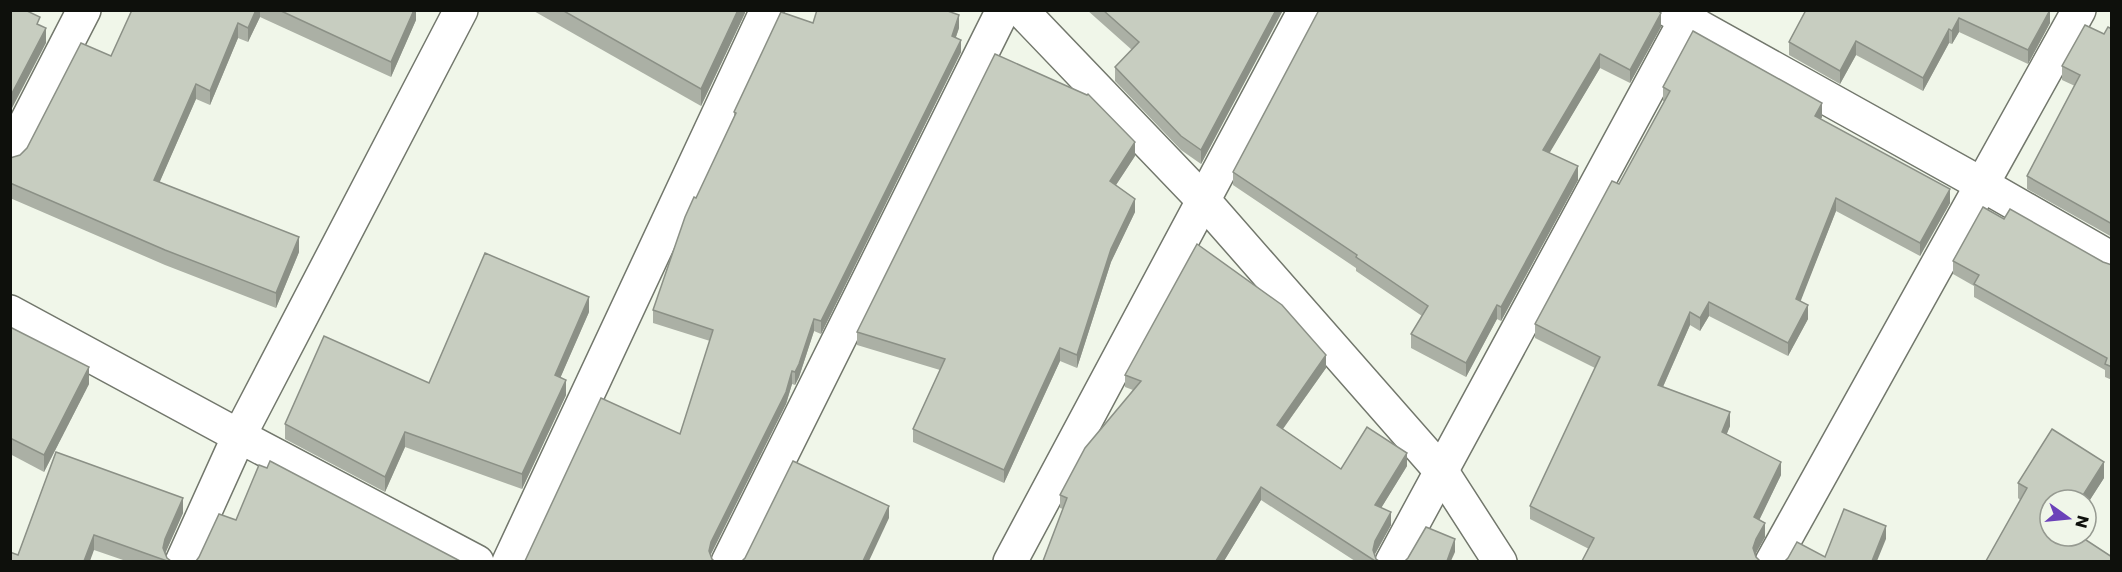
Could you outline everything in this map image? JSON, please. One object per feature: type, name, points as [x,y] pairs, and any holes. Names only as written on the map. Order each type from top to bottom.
[{"type":"street","points":[[10,154],[84,10]]},
{"type":"street","points":[[182,561],[239,436],[461,10]]},
{"type":"street","points":[[509,561],[767,10]]},
{"type":"street","points":[[728,561],[1003,10]]},
{"type":"street","points":[[1021,10],[1204,201],[1442,472],[1500,561]]},
{"type":"street","points":[[1010,561],[1305,10]]},
{"type":"street","points":[[1772,561],[2079,10]]},
{"type":"street","points":[[1392,561],[1442,472],[1682,14],[2112,259]]},
{"type":"street","points":[[10,312],[477,561]]},
{"type":"building","points":[[10,10],[25,10],[40,17],[37,24],[46,28],[10,97]]},
{"type":"building","points":[[132,10],[256,10],[248,28],[238,23],[210,91],[196,84],[154,180],[299,237],[276,293],[165,250],[10,183],[10,158],[20,155],[27,148],[81,43],[111,56]]},
{"type":"building","points":[[279,10],[414,10],[391,62]]},
{"type":"building","points":[[562,10],[738,10],[701,89]]},
{"type":"building","points":[[817,10],[945,10],[959,15],[952,36],[961,40],[821,321],[814,319],[799,364],[795,372],[792,371],[786,392],[711,542],[709,551],[714,561],[525,561],[601,398],[680,434],[713,330],[653,310],[685,217],[736,113],[734,112],[781,12],[813,23]]},
{"type":"building","points":[[1103,10],[1276,10],[1201,150],[1181,136],[1115,67],[1139,42]]},
{"type":"building","points":[[1319,10],[1657,10],[1661,13],[1630,70],[1600,54],[1543,150],[1578,166],[1501,307],[1497,305],[1466,363],[1411,334],[1428,306],[1356,257],[1357,255],[1233,172]]},
{"type":"building","points":[[1806,10],[2050,10],[2028,50],[1959,18],[1952,31],[1949,29],[1923,78],[1856,41],[1840,71],[1789,42]]},
{"type":"building","points":[[2085,25],[2104,34],[2108,27],[2112,29],[2112,224],[2027,176],[2080,75],[2062,66]]},
{"type":"building","points":[[1693,31],[1822,103],[1815,116],[1950,189],[1920,243],[1836,198],[1796,299],[1808,305],[1788,343],[1709,302],[1700,318],[1690,312],[1658,385],[1730,412],[1722,432],[1781,462],[1754,517],[1765,523],[1753,548],[1760,561],[1582,561],[1594,538],[1530,506],[1600,357],[1535,324],[1612,181],[1619,184],[1670,91],[1663,87]]},
{"type":"building","points":[[995,54],[1088,94],[1135,142],[1110,181],[1135,199],[1111,249],[1077,355],[1060,348],[1004,470],[913,429],[945,359],[857,332]]},
{"type":"building","points":[[1983,207],[2004,219],[2010,209],[2112,265],[2112,367],[2105,364],[2107,358],[1974,284],[1979,275],[1953,261]]},
{"type":"building","points":[[1197,244],[1282,305],[1326,355],[1277,425],[1341,469],[1367,427],[1407,453],[1375,505],[1391,512],[1375,541],[1373,550],[1379,561],[1375,561],[1261,487],[1216,561],[1043,561],[1067,498],[1060,495],[1085,448],[1141,381],[1125,375]]},
{"type":"building","points":[[485,253],[589,297],[555,375],[566,380],[522,474],[405,432],[385,477],[285,424],[324,336],[429,383]]},
{"type":"building","points":[[10,327],[89,367],[44,455],[10,438]]},
{"type":"building","points":[[2052,429],[2104,462],[2088,488],[2038,488],[2038,548],[2098,548],[2112,557],[2112,561],[1986,561],[2027,488],[2018,483]]},
{"type":"building","points":[[56,452],[183,498],[163,548],[167,558],[171,561],[94,535],[84,561],[10,561],[10,552],[18,555]]},
{"type":"building","points":[[270,461],[460,561],[196,561],[219,514],[236,520],[259,465],[267,468]]},
{"type":"building","points":[[793,461],[889,506],[863,561],[742,561]]},
{"type":"building","points":[[1844,509],[1886,526],[1872,561],[1785,561],[1797,542],[1825,557]]},
{"type":"building","points":[[1426,527],[1455,539],[1447,561],[1405,561],[1408,558]]}]
